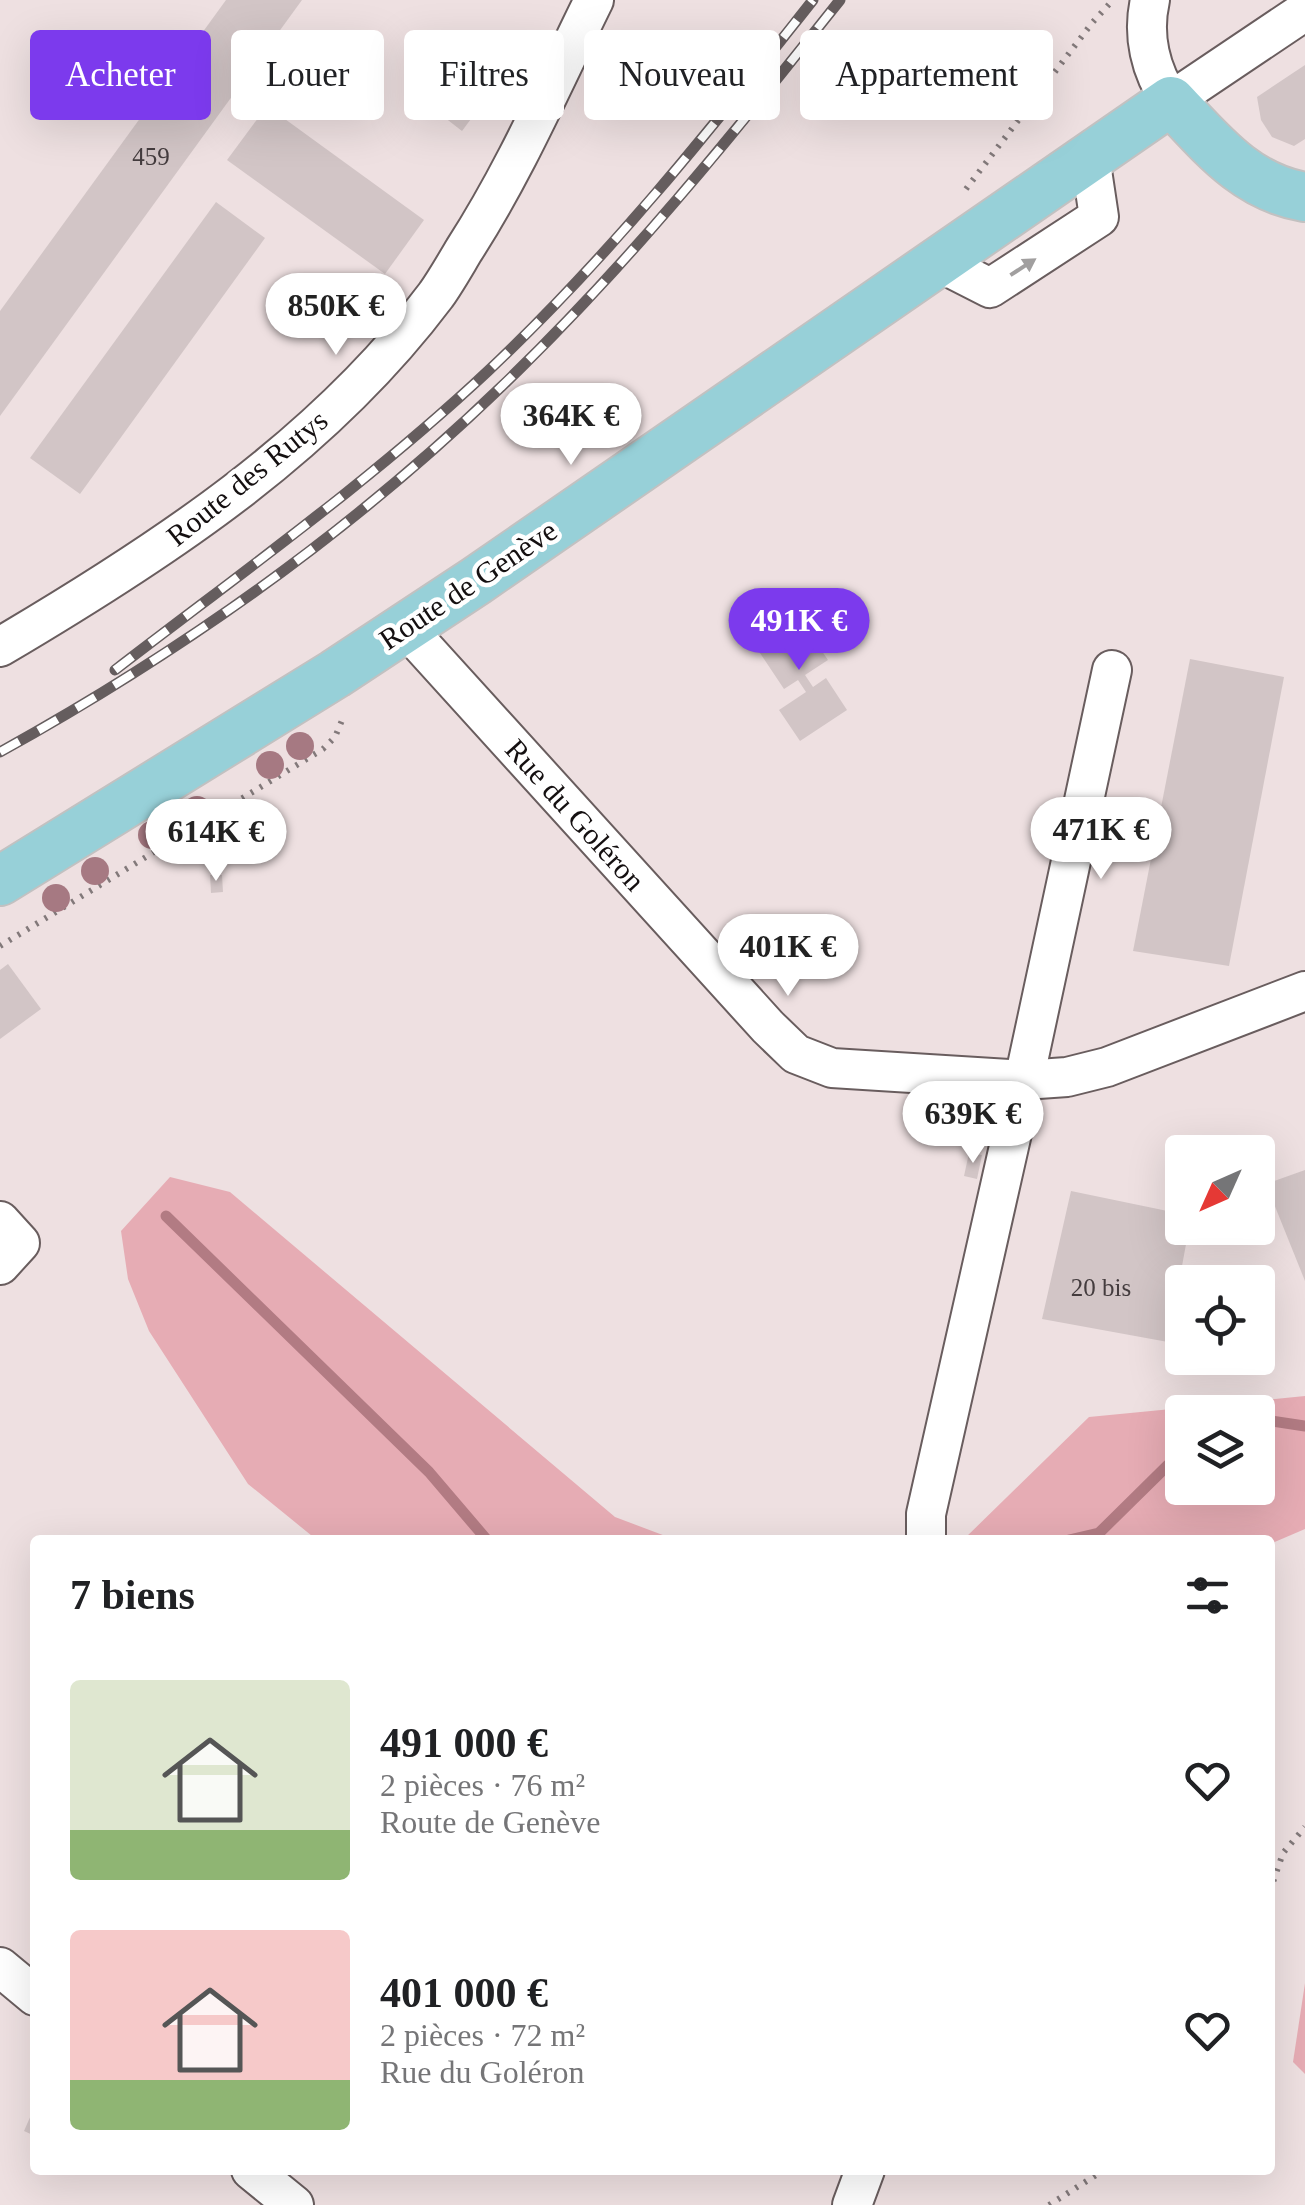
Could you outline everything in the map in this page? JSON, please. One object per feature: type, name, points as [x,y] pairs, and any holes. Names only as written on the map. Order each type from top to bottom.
[{"type":"main road","name":"Route de Genève","points":[[0,881],[335,674],[508,560],[1171,101]]},
{"type":"main road","points":[[1171,101],[1236,168],[1271,188],[1305,197]]},
{"type":"street","name":"Route des Rutys","points":[[0,647],[98,590],[240,491],[325,418],[390,350],[437,294],[498,198],[594,0]]},
{"type":"street","points":[[1150,0],[1149,50],[1158,79],[1171,101],[1305,11]]},
{"type":"street","name":"Rue du Goléron","points":[[406,627],[796,1054],[832,1068],[1024,1080],[1067,1077],[1107,1067],[1305,991]]},
{"type":"street","points":[[926,1535],[926,1514],[1112,670]]},
{"type":"street","points":[[0,1967],[30,1992]]},
{"type":"street","points":[[257,2175],[294,2205]]},
{"type":"street","points":[[852,2205],[863,2175]]},
{"type":"path","points":[[0,946],[323,748],[335,737],[343,720],[344,697],[335,674]]},
{"type":"path","points":[[1275,1876],[1283,1853],[1305,1826]]},
{"type":"path","points":[[1049,2205],[1096,2175]]},
{"type":"shaded area","points":[[170,1177],[230,1192],[615,1517],[663,1535],[311,1535],[248,1484],[149,1331],[128,1279],[121,1231]]},
{"type":"shaded area","points":[[1305,1396],[1305,1529],[1275,1542],[1275,1535],[968,1535],[1089,1417],[1165,1410],[1165,1505],[1275,1505],[1275,1399]]},
{"type":"shaded area","points":[[1305,1983],[1305,2074],[1293,2062]]},
{"type":"building","points":[[226,0],[302,0],[280,30],[231,30],[231,98],[0,416],[0,311],[139,120],[211,120],[211,30],[204,30]]},
{"type":"building","points":[[1305,65],[1305,139],[1294,146],[1272,137],[1261,120],[1257,97]]},
{"type":"building","points":[[257,120],[286,120],[424,220],[385,274],[227,160]]},
{"type":"building","points":[[448,120],[470,120],[462,131]]},
{"type":"building","points":[[216,202],[265,238],[80,494],[30,458]]},
{"type":"building","points":[[793,609],[828,660],[805,675],[813,687],[826,678],[847,710],[800,741],[779,710],[806,692],[798,680],[784,689],[750,638]]},
{"type":"building","points":[[1190,659],[1284,677],[1229,966],[1133,951]]},
{"type":"building","points":[[210,875],[222,875],[223,892],[211,893]]},
{"type":"building","points":[[8,964],[41,1009],[0,1039],[0,970]]},
{"type":"building","points":[[969,1153],[982,1155],[977,1179],[964,1176]]},
{"type":"building","points":[[1305,1170],[1305,1281],[1275,1206],[1275,1181]]},
{"type":"building","points":[[1071,1191],[1165,1210],[1165,1245],[1186,1245],[1182,1265],[1165,1265],[1165,1341],[1042,1319]]},
{"type":"waterway","points":[[166,1216],[429,1472],[483,1535]]},
{"type":"waterway","points":[[1275,1422],[1305,1426]]},
{"type":"waterway","points":[[1090,1535],[1099,1533],[1165,1468]]},
{"type":"railway","points":[[115,670],[352,488],[488,371],[617,238],[813,0]]},
{"type":"railway","points":[[0,752],[199,631],[325,539],[444,440],[547,342],[635,248],[840,0]]}]
